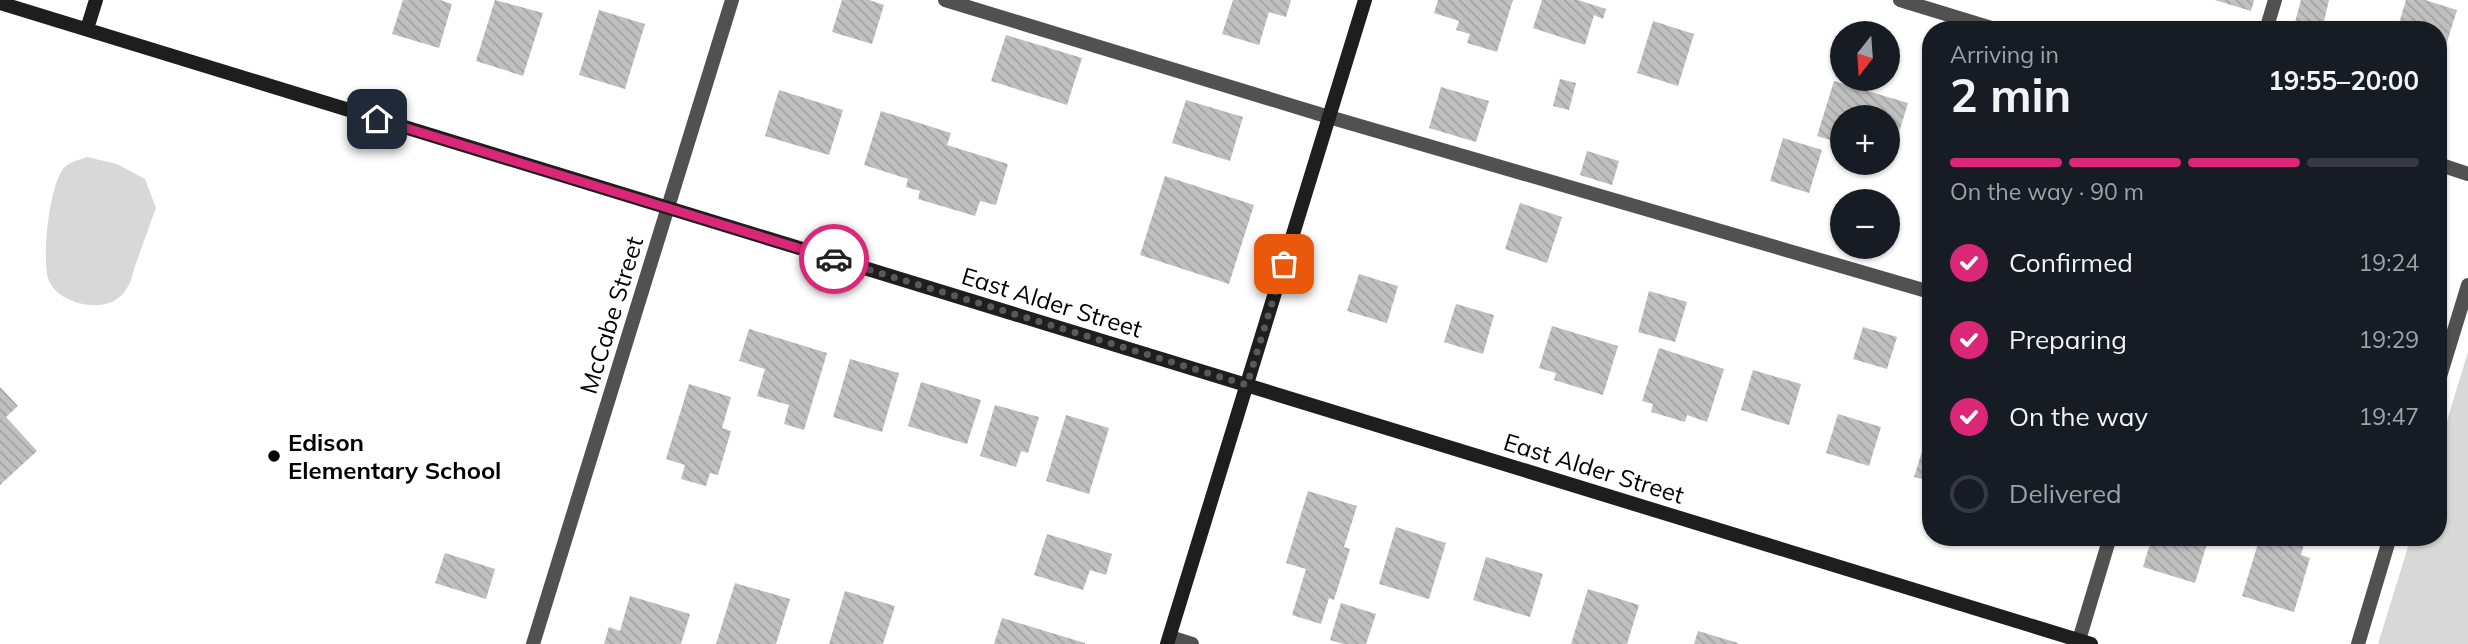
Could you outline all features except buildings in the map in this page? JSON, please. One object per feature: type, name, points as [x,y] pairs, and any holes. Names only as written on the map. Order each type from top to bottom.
[{"type":"main road","points":[[87,29],[96,0]]},
{"type":"main road","points":[[1168,641],[1365,0]]},
{"type":"main road","name":"East Alder Street","points":[[0,3],[2085,642]]},
{"type":"street","name":"McCabe Street","points":[[533,644],[732,0]]},
{"type":"street","points":[[945,0],[1329,117],[1922,290]]},
{"type":"street","points":[[1900,0],[1969,21]]},
{"type":"street","points":[[2269,21],[2275,0]]},
{"type":"street","points":[[2447,167],[2468,173]]},
{"type":"street","points":[[2447,354],[2468,285]]},
{"type":"street","points":[[2085,642],[2108,546]]},
{"type":"street","points":[[2358,644],[2387,546]]},
{"type":"street","points":[[1168,641],[1192,644]]},
{"type":"shaded area","points":[[87,157],[117,164],[145,179],[156,208],[129,285],[119,297],[109,303],[97,305],[72,301],[61,295],[48,278],[46,268],[48,222],[58,178],[65,167]]},
{"type":"shaded area","points":[[2468,352],[2468,644],[2378,644],[2408,546],[2447,546],[2447,421]]},
{"type":"way so far","points":[[834,259],[1247,385],[1284,264]]},
{"type":"place","name":"Edison Elementary School","points":[[274,456]]},
{"type":"route","points":[[377,119],[834,259]]}]
